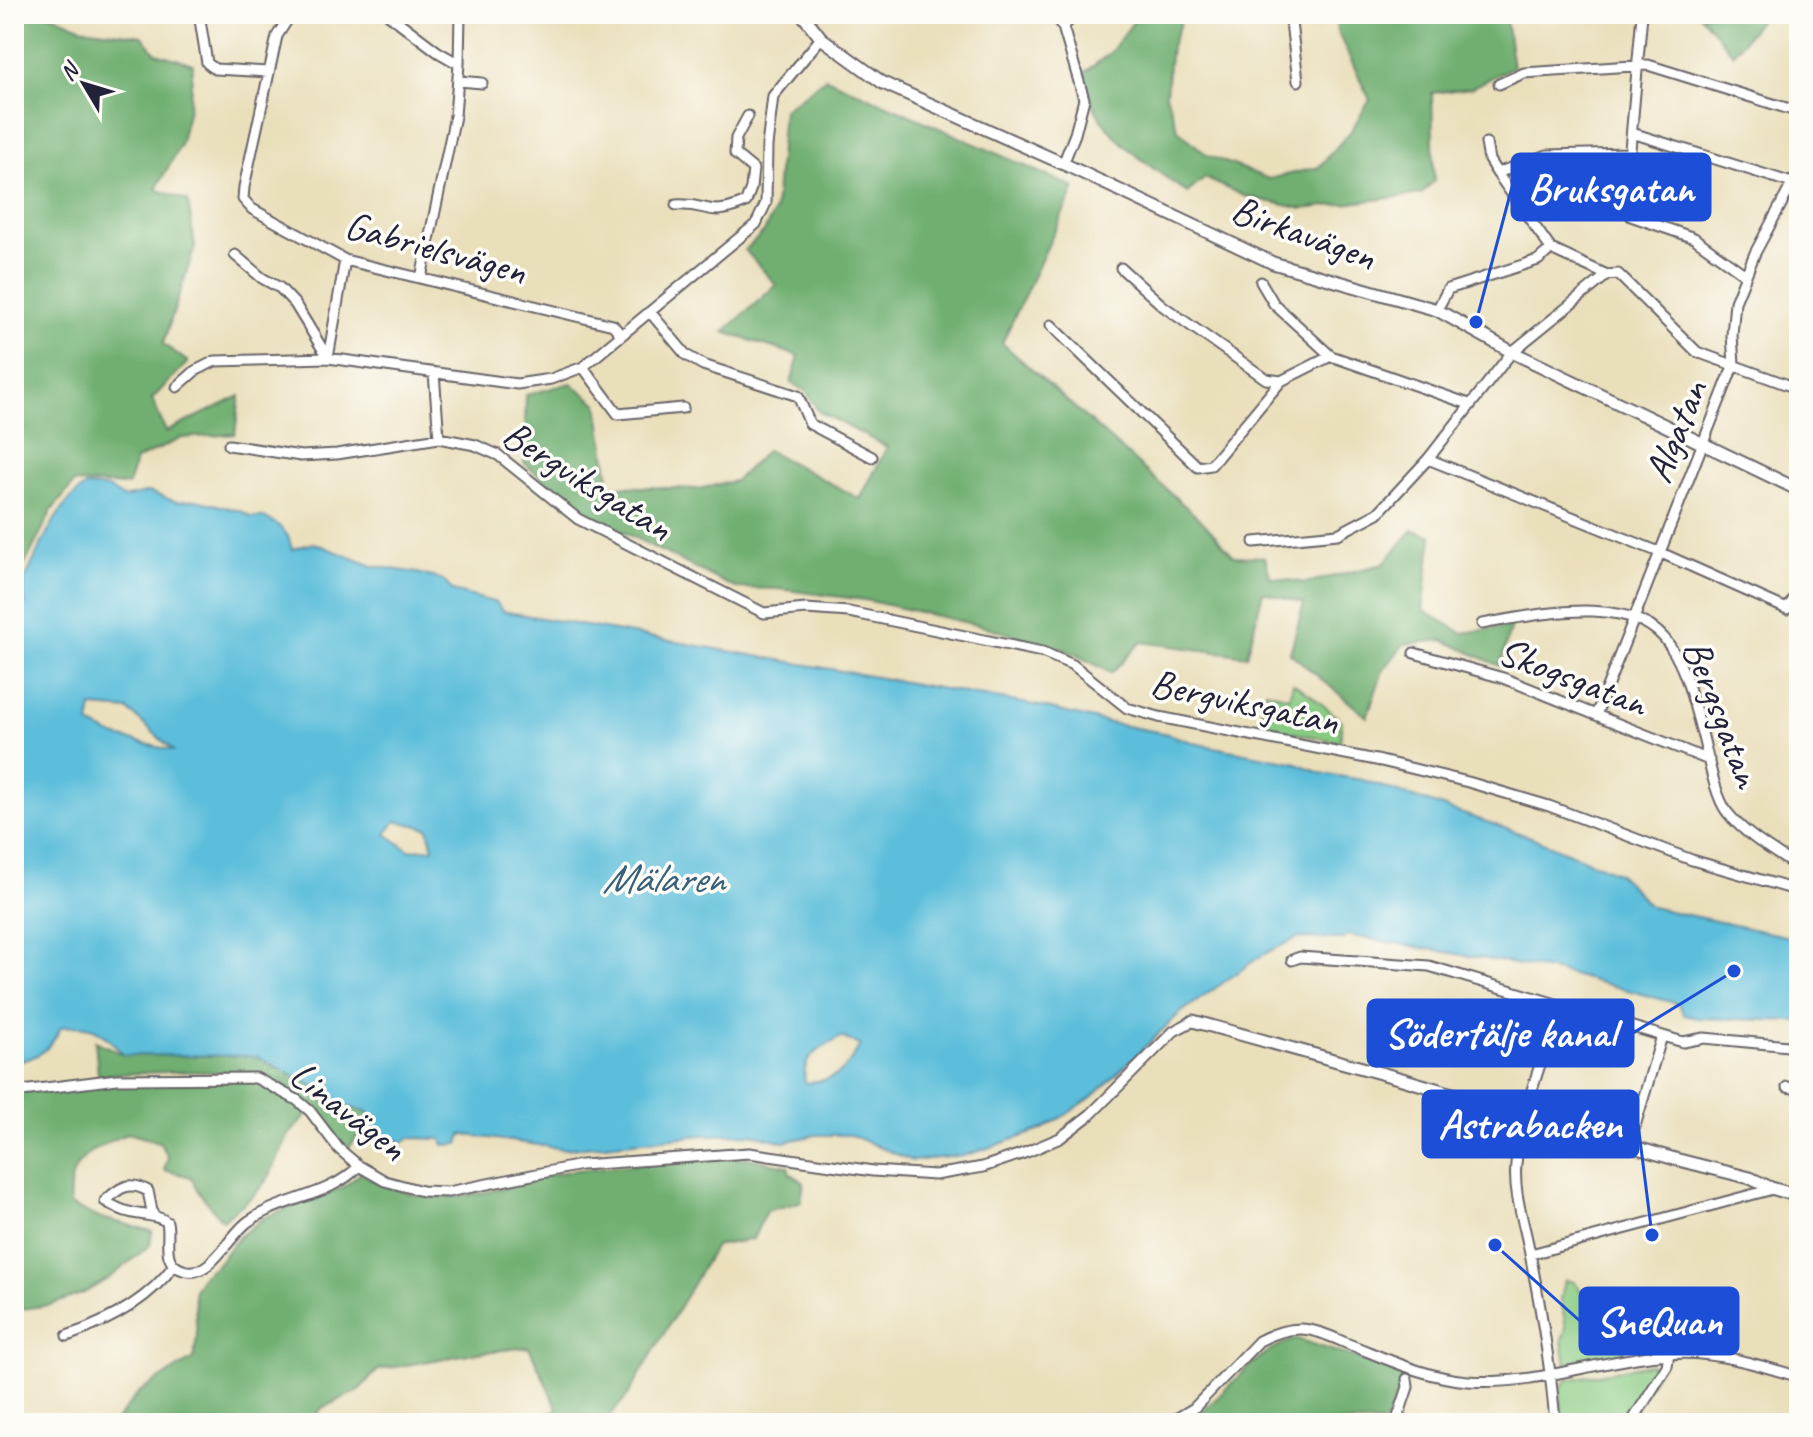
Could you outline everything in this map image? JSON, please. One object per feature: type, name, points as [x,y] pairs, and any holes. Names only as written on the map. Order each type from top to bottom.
[{"type":"street","points":[[199,14],[207,63],[215,69],[269,72]]},
{"type":"street","name":"Gabrielsvägen","points":[[291,14],[277,36],[243,199],[252,209],[345,260],[613,325],[621,335]]},
{"type":"street","points":[[388,14],[459,64]]},
{"type":"street","points":[[421,278],[455,116],[460,14]]},
{"type":"street","name":"Birkavägen","points":[[802,14],[821,38],[883,83],[1273,263],[1437,310],[1512,352],[1799,490]]},
{"type":"street","points":[[1053,14],[1063,27],[1084,99],[1063,164]]},
{"type":"street","points":[[1063,27],[1075,14]]},
{"type":"street","points":[[1290,14],[1298,81]]},
{"type":"street","points":[[1642,14],[1625,206],[1631,216],[1694,238],[1744,274]]},
{"type":"street","points":[[177,387],[195,371],[215,361],[328,358],[517,384],[551,379],[583,367],[756,224],[766,203],[767,146],[773,96],[821,38]]},
{"type":"street","points":[[1499,84],[1524,73],[1657,66],[1799,112]]},
{"type":"street","points":[[459,81],[482,83]]},
{"type":"street","points":[[676,205],[725,211],[746,202],[753,169],[735,154],[736,138],[748,116]]},
{"type":"street","points":[[1632,133],[1792,183]]},
{"type":"street","points":[[1486,143],[1489,160],[1551,249],[1607,275],[1618,274],[1697,352],[1799,389]]},
{"type":"street","points":[[1497,173],[1547,155],[1629,153]]},
{"type":"street","name":"Algatan","points":[[1596,715],[1734,364],[1733,315],[1744,274],[1799,171]]},
{"type":"street","points":[[1437,310],[1448,289],[1538,260],[1551,249]]},
{"type":"street","points":[[235,255],[262,278],[280,288],[295,304],[328,358]]},
{"type":"street","points":[[328,358],[345,260]]},
{"type":"street","points":[[1121,268],[1163,306],[1266,379],[1281,381]]},
{"type":"street","points":[[1254,542],[1338,534],[1378,513],[1428,459],[1512,352],[1607,275]]},
{"type":"street","points":[[1261,282],[1274,304],[1331,356],[1469,404]]},
{"type":"street","points":[[650,312],[686,355],[703,365],[798,396],[810,424],[872,457]]},
{"type":"street","points":[[1051,325],[1198,467],[1211,465],[1281,381],[1331,356]]},
{"type":"street","points":[[583,367],[618,414],[683,408]]},
{"type":"street","name":"Bergviksgatan","points":[[434,373],[439,438]]},
{"type":"street","name":"Bergviksgatan","points":[[229,445],[301,456],[337,454],[439,438],[475,445],[496,453],[578,519],[764,613],[806,609],[849,612],[1042,652],[1073,665],[1127,708],[1468,782],[1549,806],[1692,860],[1799,891]]},
{"type":"street","points":[[1428,459],[1659,552],[1787,609],[1799,591]]},
{"type":"street","name":"Bergsgatan","points":[[1482,624],[1568,610],[1635,617],[1654,627],[1670,644],[1685,675],[1725,809],[1747,833],[1799,868]]},
{"type":"street","name":"Skogsgatan","points":[[1414,653],[1503,678],[1709,760]]},
{"type":"street","points":[[1292,960],[1300,957],[1429,966],[1683,1042],[1714,1038],[1799,1047]]},
{"type":"street","points":[[1555,1423],[1531,1254],[1517,1197],[1516,1164],[1559,1005]]},
{"type":"street","points":[[1193,1021],[1750,1178],[1799,1196]]},
{"type":"street","name":"Linavägen","points":[[14,1092],[117,1079],[256,1078],[297,1100],[310,1111],[339,1149],[359,1166],[405,1188],[448,1192],[581,1165],[749,1153],[903,1175],[935,1175],[983,1167],[1060,1138],[1091,1114],[1174,1031],[1193,1021]]},
{"type":"street","points":[[1629,1146],[1662,1036]]},
{"type":"street","points":[[1787,1087],[1799,1089]]},
{"type":"street","points":[[153,1216],[148,1191],[135,1185],[119,1188],[105,1201],[126,1212],[153,1216],[162,1217],[167,1222],[167,1253],[174,1265],[188,1272],[201,1269],[212,1261],[245,1223],[278,1205],[338,1184],[359,1166]]},
{"type":"street","points":[[1531,1254],[1773,1189]]},
{"type":"street","points":[[67,1336],[122,1311],[153,1287],[174,1265]]},
{"type":"street","points":[[1169,1423],[1194,1408],[1259,1341],[1271,1334],[1292,1329],[1332,1337],[1439,1377],[1469,1381],[1533,1377],[1669,1353],[1713,1355],[1799,1377]]},
{"type":"street","points":[[1631,1423],[1667,1366],[1669,1353]]},
{"type":"street","points":[[1396,1423],[1408,1387],[1407,1379]]},
{"type":"green space","points":[[14,14],[50,14],[83,28],[142,36],[156,53],[193,64],[189,108],[180,146],[156,189],[188,201],[195,247],[163,344],[188,362],[152,399],[166,432],[240,396],[235,434],[182,438],[136,460],[128,485],[74,483],[52,510],[19,576],[14,599]]},
{"type":"green space","points":[[1139,14],[1184,14],[1171,46],[1166,94],[1178,130],[1207,155],[1269,179],[1319,167],[1350,132],[1370,100],[1337,31],[1336,14],[1505,14],[1513,67],[1471,88],[1432,93],[1434,181],[1421,194],[1303,209],[1244,196],[1205,178],[1187,193],[1113,134],[1095,109],[1088,91],[1084,73],[1110,53]]},
{"type":"green space","points":[[1699,14],[1764,14],[1733,54]]},
{"type":"green space","points":[[826,78],[1075,188],[1002,343],[1203,522],[1234,556],[1265,557],[1270,577],[1306,583],[1383,564],[1413,530],[1432,536],[1423,610],[1462,633],[1511,626],[1500,666],[1443,640],[1404,644],[1383,671],[1367,717],[1290,653],[1304,603],[1263,592],[1247,656],[1141,642],[1112,673],[1064,649],[986,627],[865,600],[778,589],[735,588],[581,511],[524,463],[526,395],[571,383],[598,404],[610,486],[698,489],[735,481],[767,450],[860,499],[887,447],[818,411],[807,392],[791,383],[799,356],[724,332],[776,285],[745,250],[764,232],[775,210],[783,110]]},
{"type":"green space","points":[[1293,683],[1342,721],[1340,742],[1258,726],[1266,691],[1289,697]]},
{"type":"green space","points":[[95,1041],[124,1055],[256,1056],[318,1088],[335,1104],[366,1111],[372,1117],[348,1149],[312,1108],[287,1088],[268,1080],[221,1072],[98,1075]]},
{"type":"green space","points":[[256,1078],[310,1111],[288,1136],[268,1179],[252,1197],[222,1220],[198,1191],[191,1177],[164,1170],[168,1157],[159,1142],[128,1133],[92,1151],[77,1166],[72,1176],[70,1205],[94,1216],[152,1231],[150,1245],[111,1277],[84,1293],[50,1305],[14,1310],[14,1092],[117,1079]]},
{"type":"green space","points":[[747,1158],[788,1166],[790,1173],[804,1182],[801,1202],[766,1211],[753,1239],[715,1246],[628,1395],[604,1423],[528,1423],[558,1409],[529,1347],[378,1370],[358,1391],[322,1408],[310,1423],[114,1423],[139,1392],[193,1359],[197,1337],[194,1290],[203,1275],[216,1265],[239,1237],[263,1218],[342,1188],[361,1173],[415,1195],[451,1197],[488,1192],[569,1171]]},
{"type":"green space","points":[[1565,1280],[1574,1282],[1590,1302],[1605,1306],[1625,1353],[1566,1365],[1562,1340],[1566,1328],[1561,1298]]},
{"type":"green space","points":[[1297,1339],[1404,1373],[1385,1423],[1186,1423],[1265,1354]]},
{"type":"green space","points":[[1650,1364],[1658,1371],[1626,1423],[1563,1423],[1560,1389],[1567,1380]]},
{"type":"water","name":"Mälaren","points":[[86,486],[108,488],[123,498],[149,492],[177,502],[196,500],[241,511],[251,517],[264,517],[278,525],[288,536],[292,549],[314,543],[373,566],[443,580],[453,591],[497,603],[502,611],[1034,705],[1168,734],[1198,744],[1297,763],[1320,773],[1363,780],[1531,837],[1618,873],[1651,907],[1799,939],[1799,1021],[1697,1018],[1684,1015],[1679,1004],[1561,972],[1347,935],[1344,939],[1297,938],[1262,955],[1179,1014],[1096,1094],[1041,1130],[967,1155],[912,1161],[851,1135],[816,1135],[784,1142],[753,1134],[702,1135],[565,1149],[462,1134],[459,1144],[444,1145],[441,1139],[410,1138],[402,1143],[369,1123],[371,1117],[366,1111],[335,1104],[318,1088],[256,1056],[124,1055],[97,1030],[82,1026],[61,1027],[43,1052],[14,1062],[14,612],[26,604],[23,591],[25,579],[57,516]],"holes":[[[92,707],[128,710],[174,751],[114,736],[89,724]],[[396,821],[428,828],[433,849],[409,850],[386,834]],[[841,1037],[860,1045],[845,1069],[825,1080],[805,1083],[806,1066],[819,1050]]]},
{"type":"place","name":"Bruksgatan","points":[[1476,322]]},
{"type":"place","name":"Södertälje kanal","points":[[1734,971]]},
{"type":"place","name":"Astrabacken","points":[[1652,1235]]},
{"type":"place","name":"SneQuan","points":[[1495,1245]]}]
